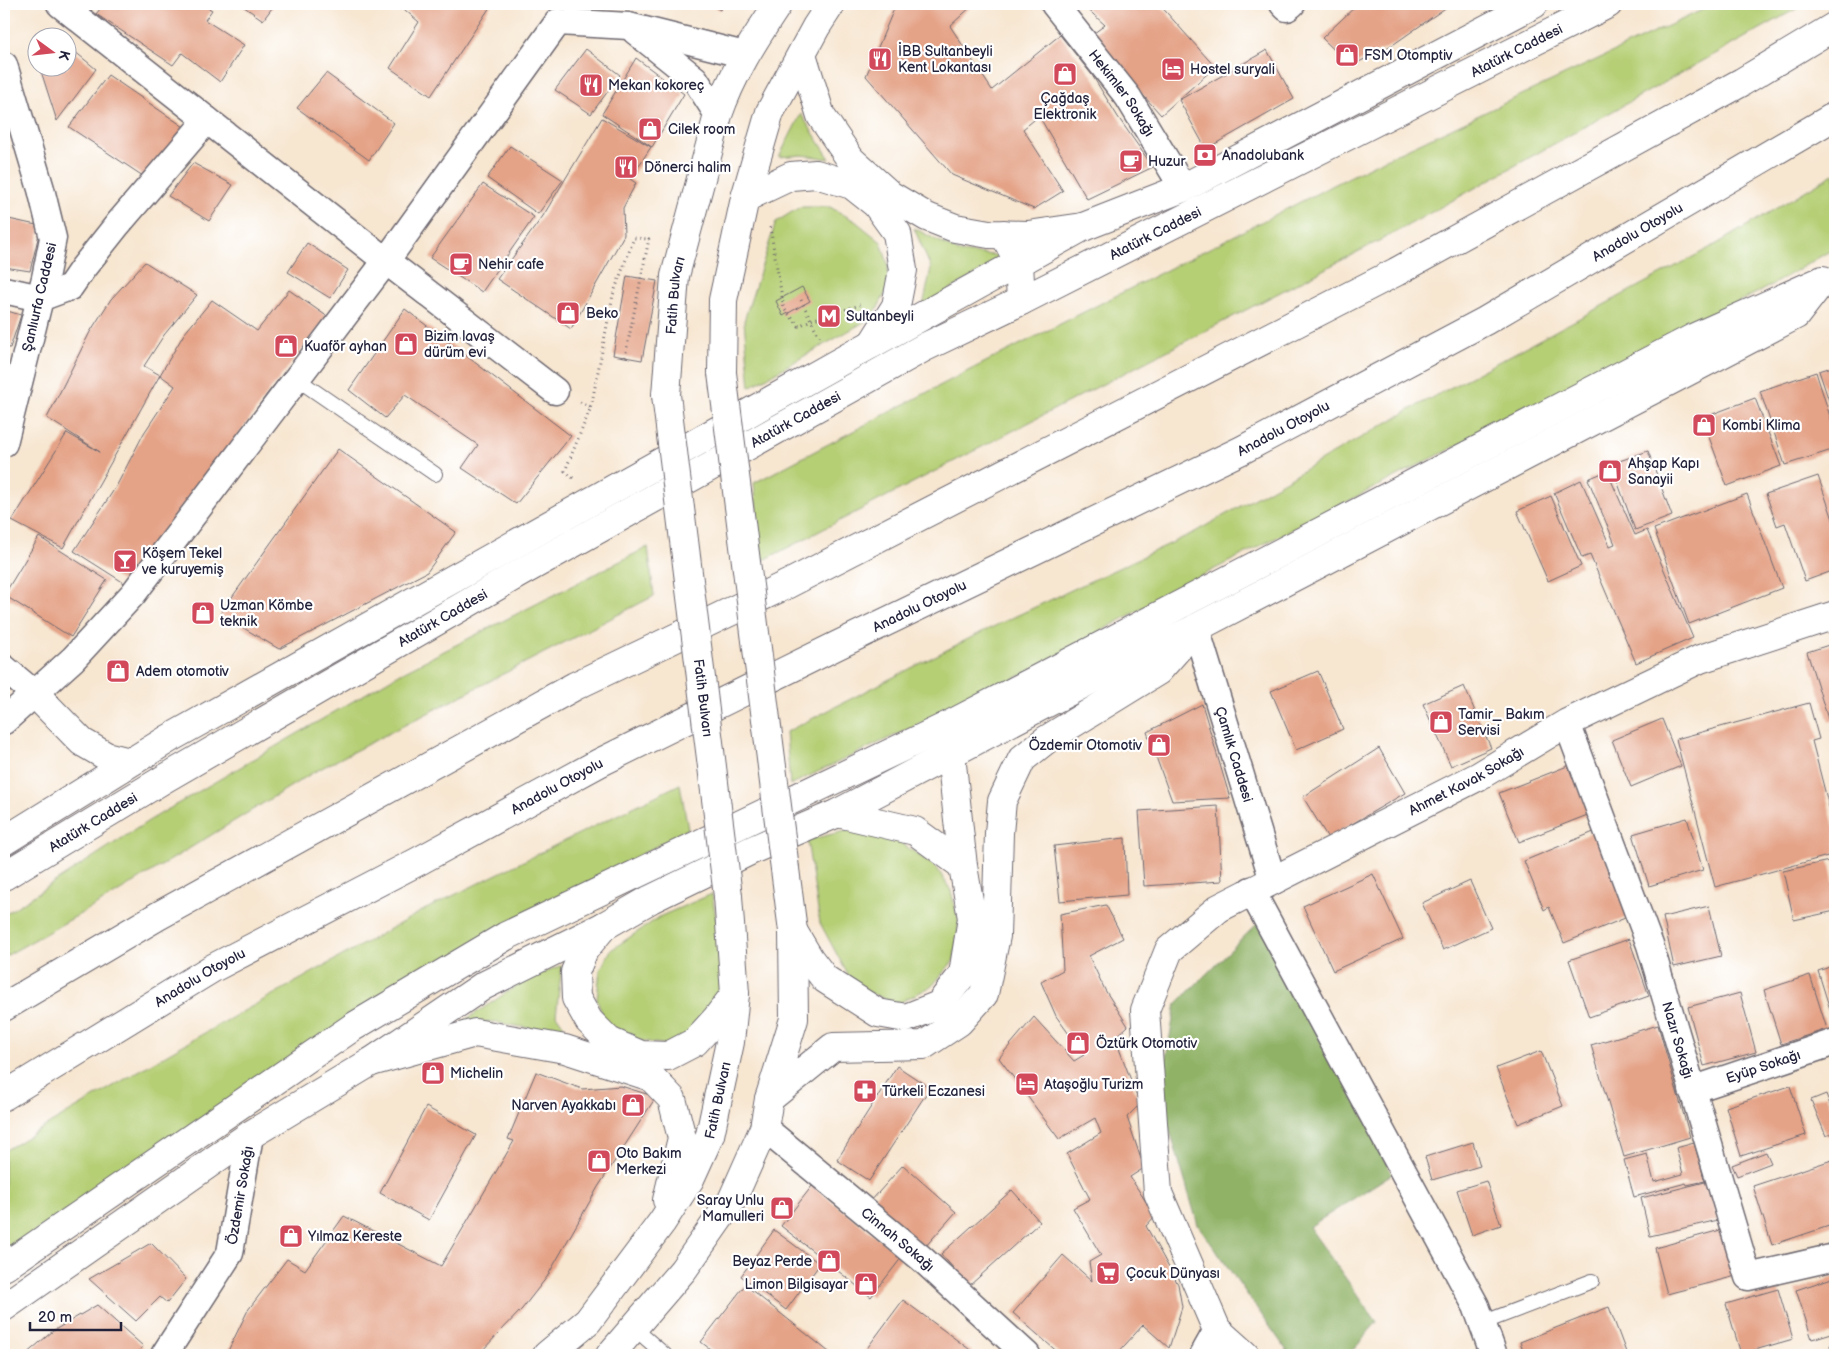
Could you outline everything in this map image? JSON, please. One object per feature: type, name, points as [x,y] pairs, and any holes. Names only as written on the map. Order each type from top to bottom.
[{"type":"main road","name":"Fatih Bulvarı","points":[[547,1355],[588,1321],[662,1222],[690,1179],[710,1135],[730,1042],[735,994],[728,896],[666,395],[675,276],[718,115],[726,93],[745,55],[778,4]]},
{"type":"main road","points":[[610,1355],[683,1270],[732,1200],[764,1128],[770,1099],[794,1019],[793,931],[722,373],[723,300],[754,194],[770,112],[831,4]]},
{"type":"main road","name":"Atatürk Caddesi","points":[[4,841],[170,738],[1083,227],[1183,188],[1534,4]]},
{"type":"main road","name":"Atatürk Caddesi","points":[[4,876],[164,779],[518,574],[925,347],[1021,301],[1608,4]]},
{"type":"main road","points":[[4,1007],[167,912],[575,686],[788,584],[1396,272],[1742,82],[1835,26]]},
{"type":"main road","points":[[802,54],[821,116],[851,160],[890,195],[927,218],[955,228],[989,234],[1028,235],[1083,227]]},
{"type":"main road","name":"Anadolu Otoyolu","points":[[4,1096],[213,968],[599,763],[1242,450],[1485,321],[1835,116]]},
{"type":"main road","points":[[754,194],[791,176],[816,174],[852,185],[876,204],[897,233],[903,270],[896,306],[872,344]]},
{"type":"main road","points":[[1004,234],[1020,263],[1021,301]]},
{"type":"main road","points":[[4,1306],[250,1135],[371,1062],[484,986],[604,926],[650,899],[752,850],[838,813],[1123,663],[1196,628],[1796,315],[1829,277]]},
{"type":"main road","points":[[4,1267],[353,1028],[506,936],[945,726],[1695,337],[1829,277]]},
{"type":"main road","name":"Ahmet Kavak Sokağı","points":[[1217,1330],[1158,1193],[1145,1010],[1169,950],[1219,908],[1479,776],[1567,723],[1700,660],[1835,615]]},
{"type":"main road","points":[[770,1099],[834,1047],[924,1046],[958,1022],[984,994],[996,936],[999,833],[1002,801],[1022,759],[1046,740],[1158,671],[1196,628]]},
{"type":"main road","points":[[35,694],[82,742],[106,756],[130,762]]},
{"type":"main road","points":[[793,931],[809,958],[826,979],[878,1013],[906,1018],[939,1005],[964,974],[972,918],[963,866],[951,755],[945,726]]},
{"type":"main road","points":[[838,813],[915,831],[963,866]]},
{"type":"main road","points":[[604,926],[584,950],[575,972],[576,998],[589,1021],[609,1041],[641,1055],[668,1056],[695,1042],[735,994]]},
{"type":"main road","points":[[250,1135],[269,1098],[339,1049],[353,1028]]},
{"type":"main road","points":[[371,1062],[475,1033],[565,1049],[651,1077],[672,1099],[682,1138],[662,1222]]},
{"type":"main road","points":[[1217,1330],[1245,1355]]},
{"type":"street","points":[[60,4],[386,262],[555,391]]},
{"type":"street","name":"Hekimler Sokağı","points":[[1054,4],[1128,97],[1183,188]]},
{"type":"street","points":[[4,720],[73,659],[133,594],[386,262],[558,22],[629,26],[745,55]]},
{"type":"street","points":[[629,26],[695,79],[718,115]]},
{"type":"street","name":"Şanlıurfa Caddesi","points":[[4,65],[41,189],[53,238],[4,443]]},
{"type":"street","points":[[4,290],[40,298],[70,287],[118,224],[207,120]]},
{"type":"street","name":"Çamlık Caddesi","points":[[1196,628],[1262,886],[1476,1306],[1494,1355]]},
{"type":"street","points":[[4,668],[35,694]]},
{"type":"street","name":"Nazır Sokağı","points":[[1567,723],[1650,945],[1748,1277],[1835,1257]]},
{"type":"street","name":"Eyüp Sokağı","points":[[1692,1090],[1835,1042]]},
{"type":"street","name":"Cinnah Sokağı","points":[[764,1128],[921,1258],[1027,1355]]},
{"type":"street","name":"Özdemir Sokağı","points":[[164,1355],[230,1253],[250,1135]]},
{"type":"street","points":[[1203,1355],[1217,1330]]},
{"type":"lane","points":[[297,378],[435,474]]},
{"type":"lane","points":[[1482,1323],[1592,1281]]},
{"type":"lane","points":[[634,1328],[665,1355]]},
{"type":"path","points":[[754,194],[784,308],[799,326],[811,320],[899,294]]},
{"type":"path","points":[[566,471],[590,407],[613,295],[634,238],[649,240]]},
{"type":"path","points":[[625,357],[641,278]]},
{"type":"path","points":[[801,300],[834,365]]},
{"type":"green space","points":[[1712,4],[1805,4],[1396,232],[762,561],[754,483],[968,371],[1373,165]]},
{"type":"green space","points":[[801,114],[830,159],[802,155],[779,157]]},
{"type":"green space","points":[[1835,173],[1835,248],[1770,286],[1203,575],[1010,681],[790,785],[786,732],[982,632],[1195,532],[1420,404],[1715,245]]},
{"type":"green space","points":[[800,207],[830,207],[855,221],[881,242],[888,264],[888,288],[873,317],[750,387],[744,321],[776,222]]},
{"type":"green space","points":[[914,228],[959,252],[1006,256],[923,306],[931,268]]},
{"type":"green space","points":[[648,547],[654,596],[314,772],[112,896],[4,957],[4,915],[150,820],[401,673]]},
{"type":"green space","points":[[680,784],[688,829],[487,937],[4,1252],[4,1151],[169,1053],[424,910]]},
{"type":"green space","points":[[854,829],[900,842],[937,868],[951,891],[959,922],[954,960],[932,986],[897,1004],[854,986],[820,923],[807,840]]},
{"type":"green space","points":[[712,894],[725,973],[711,1016],[681,1047],[622,1038],[604,1019],[597,999],[600,970],[611,950],[661,916]]},
{"type":"green space","points":[[1267,914],[1392,1174],[1309,1227],[1377,1322],[1348,1355],[1290,1355],[1198,1225],[1159,1094],[1176,1004]]},
{"type":"green space","points":[[562,965],[556,1015],[570,1035],[493,1022],[464,1021],[525,980]]},
{"type":"building","points":[[81,4],[96,4],[91,11]]},
{"type":"building","points":[[104,4],[201,4],[212,10],[205,20],[244,45],[220,82],[182,53],[173,65],[96,14]]},
{"type":"building","points":[[240,4],[275,4],[263,20]]},
{"type":"building","points":[[398,4],[492,4],[431,96],[390,68],[419,22]]},
{"type":"building","points":[[710,4],[724,4],[720,10]]},
{"type":"building","points":[[896,4],[974,4],[950,26],[992,90],[1060,35],[1092,75],[1118,117],[1153,167],[1087,199],[1039,116],[1023,129],[1063,191],[1034,209],[952,175],[866,76]]},
{"type":"building","points":[[1082,4],[1159,4],[1215,67],[1161,115],[1090,36],[1105,25]]},
{"type":"building","points":[[1358,4],[1451,4],[1394,44],[1351,66],[1322,38]]},
{"type":"building","points":[[586,49],[620,75],[591,114],[555,90]]},
{"type":"building","points":[[1267,50],[1294,99],[1206,149],[1179,100]]},
{"type":"building","points":[[78,54],[96,69],[57,121],[43,78],[78,78]]},
{"type":"building","points":[[636,58],[684,94],[652,147],[602,114]]},
{"type":"building","points":[[326,73],[394,123],[369,160],[297,108]]},
{"type":"building","points":[[108,75],[187,129],[149,180],[69,127]]},
{"type":"building","points":[[602,118],[651,147],[630,179],[636,183],[623,208],[624,235],[571,329],[497,279],[543,216]]},
{"type":"building","points":[[510,146],[563,180],[538,214],[487,178]]},
{"type":"building","points":[[193,163],[233,185],[209,221],[168,196]]},
{"type":"building","points":[[483,184],[534,217],[482,292],[430,258]]},
{"type":"building","points":[[4,218],[41,226],[30,271],[4,267]]},
{"type":"building","points":[[307,243],[348,270],[330,298],[288,272]]},
{"type":"building","points":[[145,262],[197,295],[164,335],[144,366],[160,375],[63,548],[12,521],[67,433],[100,452],[47,418],[90,332],[111,299]]},
{"type":"building","points":[[627,276],[657,281],[642,360],[613,355]]},
{"type":"building","points":[[802,287],[810,301],[783,316],[776,301]]},
{"type":"building","points":[[289,290],[328,317],[267,394],[210,476],[129,586],[74,551],[117,485],[144,433],[175,386],[160,375],[184,334],[212,300],[257,331]]},
{"type":"building","points":[[405,309],[571,436],[516,504],[462,468],[478,445],[405,395],[385,418],[349,390]]},
{"type":"building","points":[[4,310],[21,315],[10,348],[4,347]]},
{"type":"building","points":[[1832,367],[1835,378],[1835,419],[1819,371]]},
{"type":"building","points":[[1816,372],[1835,432],[1835,449],[1785,465],[1760,391]]},
{"type":"building","points":[[1755,398],[1781,466],[1727,486],[1702,418]]},
{"type":"building","points":[[338,449],[456,532],[427,572],[279,649],[220,614]]},
{"type":"building","points":[[1648,451],[1672,516],[1635,530],[1611,464]]},
{"type":"building","points":[[1607,471],[1635,535],[1647,530],[1693,638],[1636,663],[1590,555],[1582,558],[1554,493],[1581,480],[1610,546],[1615,544],[1588,479]]},
{"type":"building","points":[[1818,476],[1835,525],[1835,570],[1805,581],[1785,523],[1777,526],[1766,494]]},
{"type":"building","points":[[1747,494],[1782,588],[1689,624],[1654,529]]},
{"type":"building","points":[[1551,496],[1581,566],[1548,581],[1517,511]]},
{"type":"building","points":[[39,537],[107,580],[71,637],[4,595]]},
{"type":"building","points":[[1835,643],[1835,720],[1829,722],[1807,652]]},
{"type":"building","points":[[1318,671],[1343,729],[1296,750],[1271,691]]},
{"type":"building","points":[[1464,686],[1491,748],[1451,766],[1423,704]]},
{"type":"building","points":[[1809,703],[1819,739],[1812,741],[1835,830],[1835,854],[1715,887],[1676,739]]},
{"type":"building","points":[[1202,704],[1230,798],[1172,801],[1147,732]]},
{"type":"building","points":[[1662,719],[1681,766],[1631,787],[1612,740]]},
{"type":"building","points":[[1379,748],[1405,793],[1328,838],[1303,797]]},
{"type":"building","points":[[1570,765],[1590,814],[1519,842],[1499,793]]},
{"type":"building","points":[[1218,806],[1222,881],[1144,886],[1139,811]]},
{"type":"building","points":[[1687,818],[1703,870],[1649,886],[1633,834]]},
{"type":"building","points":[[1596,831],[1630,916],[1564,943],[1549,907],[1544,910],[1524,861]]},
{"type":"building","points":[[1125,838],[1127,895],[1060,901],[1054,846]]},
{"type":"building","points":[[1829,861],[1835,889],[1835,911],[1794,920],[1783,871]]},
{"type":"building","points":[[1373,874],[1403,939],[1333,971],[1303,906]]},
{"type":"building","points":[[1470,881],[1491,928],[1443,950],[1422,903]]},
{"type":"building","points":[[1106,905],[1123,938],[1089,956],[1105,990],[1128,1026],[1115,1038],[1140,1104],[1127,1117],[1144,1168],[1130,1177],[1155,1216],[1146,1226],[1178,1284],[1182,1307],[1169,1348],[1143,1325],[1116,1355],[1061,1355],[1013,1313],[1063,1255],[1092,1281],[1089,1262],[1101,1255],[1073,1208],[1090,1199],[1067,1154],[1101,1133],[1095,1118],[1059,1139],[999,1058],[1034,1017],[1074,1061],[1084,1055],[1056,1016],[1041,982],[1063,970],[1060,914]]},
{"type":"building","points":[[1709,906],[1721,956],[1674,967],[1663,917]]},
{"type":"building","points":[[1629,939],[1649,996],[1589,1017],[1569,960]]},
{"type":"building","points":[[1835,965],[1835,1021],[1834,1022],[1818,971]]},
{"type":"building","points":[[1810,975],[1827,1029],[1781,1044],[1764,990]]},
{"type":"building","points":[[1740,993],[1756,1052],[1704,1066],[1688,1007]]},
{"type":"building","points":[[1658,1025],[1690,1137],[1624,1157],[1591,1045]]},
{"type":"building","points":[[1541,1051],[1563,1106],[1518,1124],[1496,1068]]},
{"type":"building","points":[[897,1066],[930,1088],[869,1181],[837,1160]]},
{"type":"building","points":[[536,1072],[582,1089],[621,1086],[656,1097],[598,1187],[547,1277],[522,1309],[478,1355],[226,1355],[248,1310],[287,1259],[305,1270],[344,1216],[441,1266],[514,1141],[508,1139]]},
{"type":"building","points":[[1790,1086],[1806,1135],[1741,1156],[1726,1107]]},
{"type":"building","points":[[1826,1094],[1835,1118],[1835,1132],[1826,1136],[1811,1100]]},
{"type":"building","points":[[426,1107],[476,1135],[429,1220],[380,1193]]},
{"type":"building","points":[[1473,1142],[1480,1166],[1432,1180],[1425,1157]]},
{"type":"building","points":[[1694,1143],[1705,1181],[1687,1185],[1686,1183],[1634,1197],[1624,1160],[1647,1154],[1654,1182],[1683,1174],[1676,1148]]},
{"type":"building","points":[[1766,1152],[1771,1163],[1737,1176],[1732,1165]]},
{"type":"building","points":[[1835,1159],[1835,1224],[1772,1245],[1753,1186]]},
{"type":"building","points":[[903,1165],[956,1212],[925,1247],[870,1202]]},
{"type":"building","points":[[1486,1181],[1501,1225],[1472,1235],[1457,1190]]},
{"type":"building","points":[[1709,1181],[1718,1220],[1650,1236],[1641,1198]]},
{"type":"building","points":[[812,1186],[902,1257],[871,1297],[781,1226]]},
{"type":"building","points":[[1012,1190],[1040,1222],[969,1286],[941,1254]]},
{"type":"building","points":[[1724,1229],[1736,1276],[1667,1294],[1655,1248]]},
{"type":"building","points":[[774,1230],[820,1264],[786,1310],[741,1276]]},
{"type":"building","points":[[151,1243],[186,1279],[167,1303],[160,1297],[136,1321],[89,1279]]},
{"type":"building","points":[[1835,1277],[1835,1332],[1812,1339],[1796,1290]]},
{"type":"building","points":[[745,1285],[829,1352],[826,1355],[718,1355],[701,1342]]},
{"type":"building","points":[[1778,1289],[1793,1339],[1741,1354],[1726,1304]]},
{"type":"building","points":[[903,1300],[977,1355],[862,1355]]},
{"type":"building","points":[[97,1305],[143,1346],[137,1355],[25,1355],[53,1331]]},
{"type":"building","points":[[1609,1307],[1627,1355],[1525,1355],[1520,1342]]},
{"type":"building","points":[[1835,1344],[1835,1355],[1832,1355],[1830,1345]]},
{"type":"building","points":[[1697,1351],[1698,1355],[1685,1355]]},
{"type":"place","name":"FSM Otomptiv","points":[[1347,55]]},
{"type":"place","name":"İBB Sultanbeyli Kent Lokantası","points":[[880,59]]},
{"type":"place","name":"Hostel suryali","points":[[1173,69]]},
{"type":"place","name":"Çağdaş Elektronik","points":[[1065,74]]},
{"type":"place","name":"Mekan kokoreç","points":[[591,85]]},
{"type":"place","name":"Cilek room","points":[[650,129]]},
{"type":"place","name":"Anadolubank","points":[[1205,155]]},
{"type":"place","name":"Huzur","points":[[1131,161]]},
{"type":"place","name":"Dönerci halim","points":[[626,167]]},
{"type":"place","name":"Nehir cafe","points":[[461,264]]},
{"type":"place","name":"Beko","points":[[568,313]]},
{"type":"place","name":"Sultanbeyli","points":[[829,316]]},
{"type":"place","name":"Bizim lavaş dürüm evi","points":[[406,344]]},
{"type":"place","name":"Kuaför ayhan","points":[[286,346]]},
{"type":"place","name":"Kombi Klima","points":[[1704,425]]},
{"type":"place","name":"Ahşap Kapı Sanayii","points":[[1610,471]]},
{"type":"place","name":"Köşem Tekel ve kuruyemiş","points":[[125,561]]},
{"type":"place","name":"Uzman Kömbe teknik","points":[[203,613]]},
{"type":"place","name":"Adem otomotiv","points":[[118,671]]},
{"type":"place","name":"Tamir_ Bakım Servisi","points":[[1441,722]]},
{"type":"place","name":"Özdemir Otomotiv","points":[[1159,745]]},
{"type":"place","name":"Öztürk Otomotiv","points":[[1078,1043]]},
{"type":"place","name":"Michelin","points":[[433,1073]]},
{"type":"place","name":"Ataşoğlu Turizm","points":[[1027,1084]]},
{"type":"place","name":"Türkeli Eczanesi","points":[[865,1091]]},
{"type":"place","name":"Narven Ayakkabı","points":[[633,1105]]},
{"type":"place","name":"Oto Bakım Merkezi","points":[[599,1161]]},
{"type":"place","name":"Saray Unlu Mamulleri","points":[[782,1208]]},
{"type":"place","name":"Yılmaz Kereste","points":[[291,1236]]},
{"type":"place","name":"Beyaz Perde","points":[[829,1261]]},
{"type":"place","name":"Çocuk Dünyası","points":[[1108,1273]]},
{"type":"place","name":"Limon Bilgisayar","points":[[866,1284]]}]
